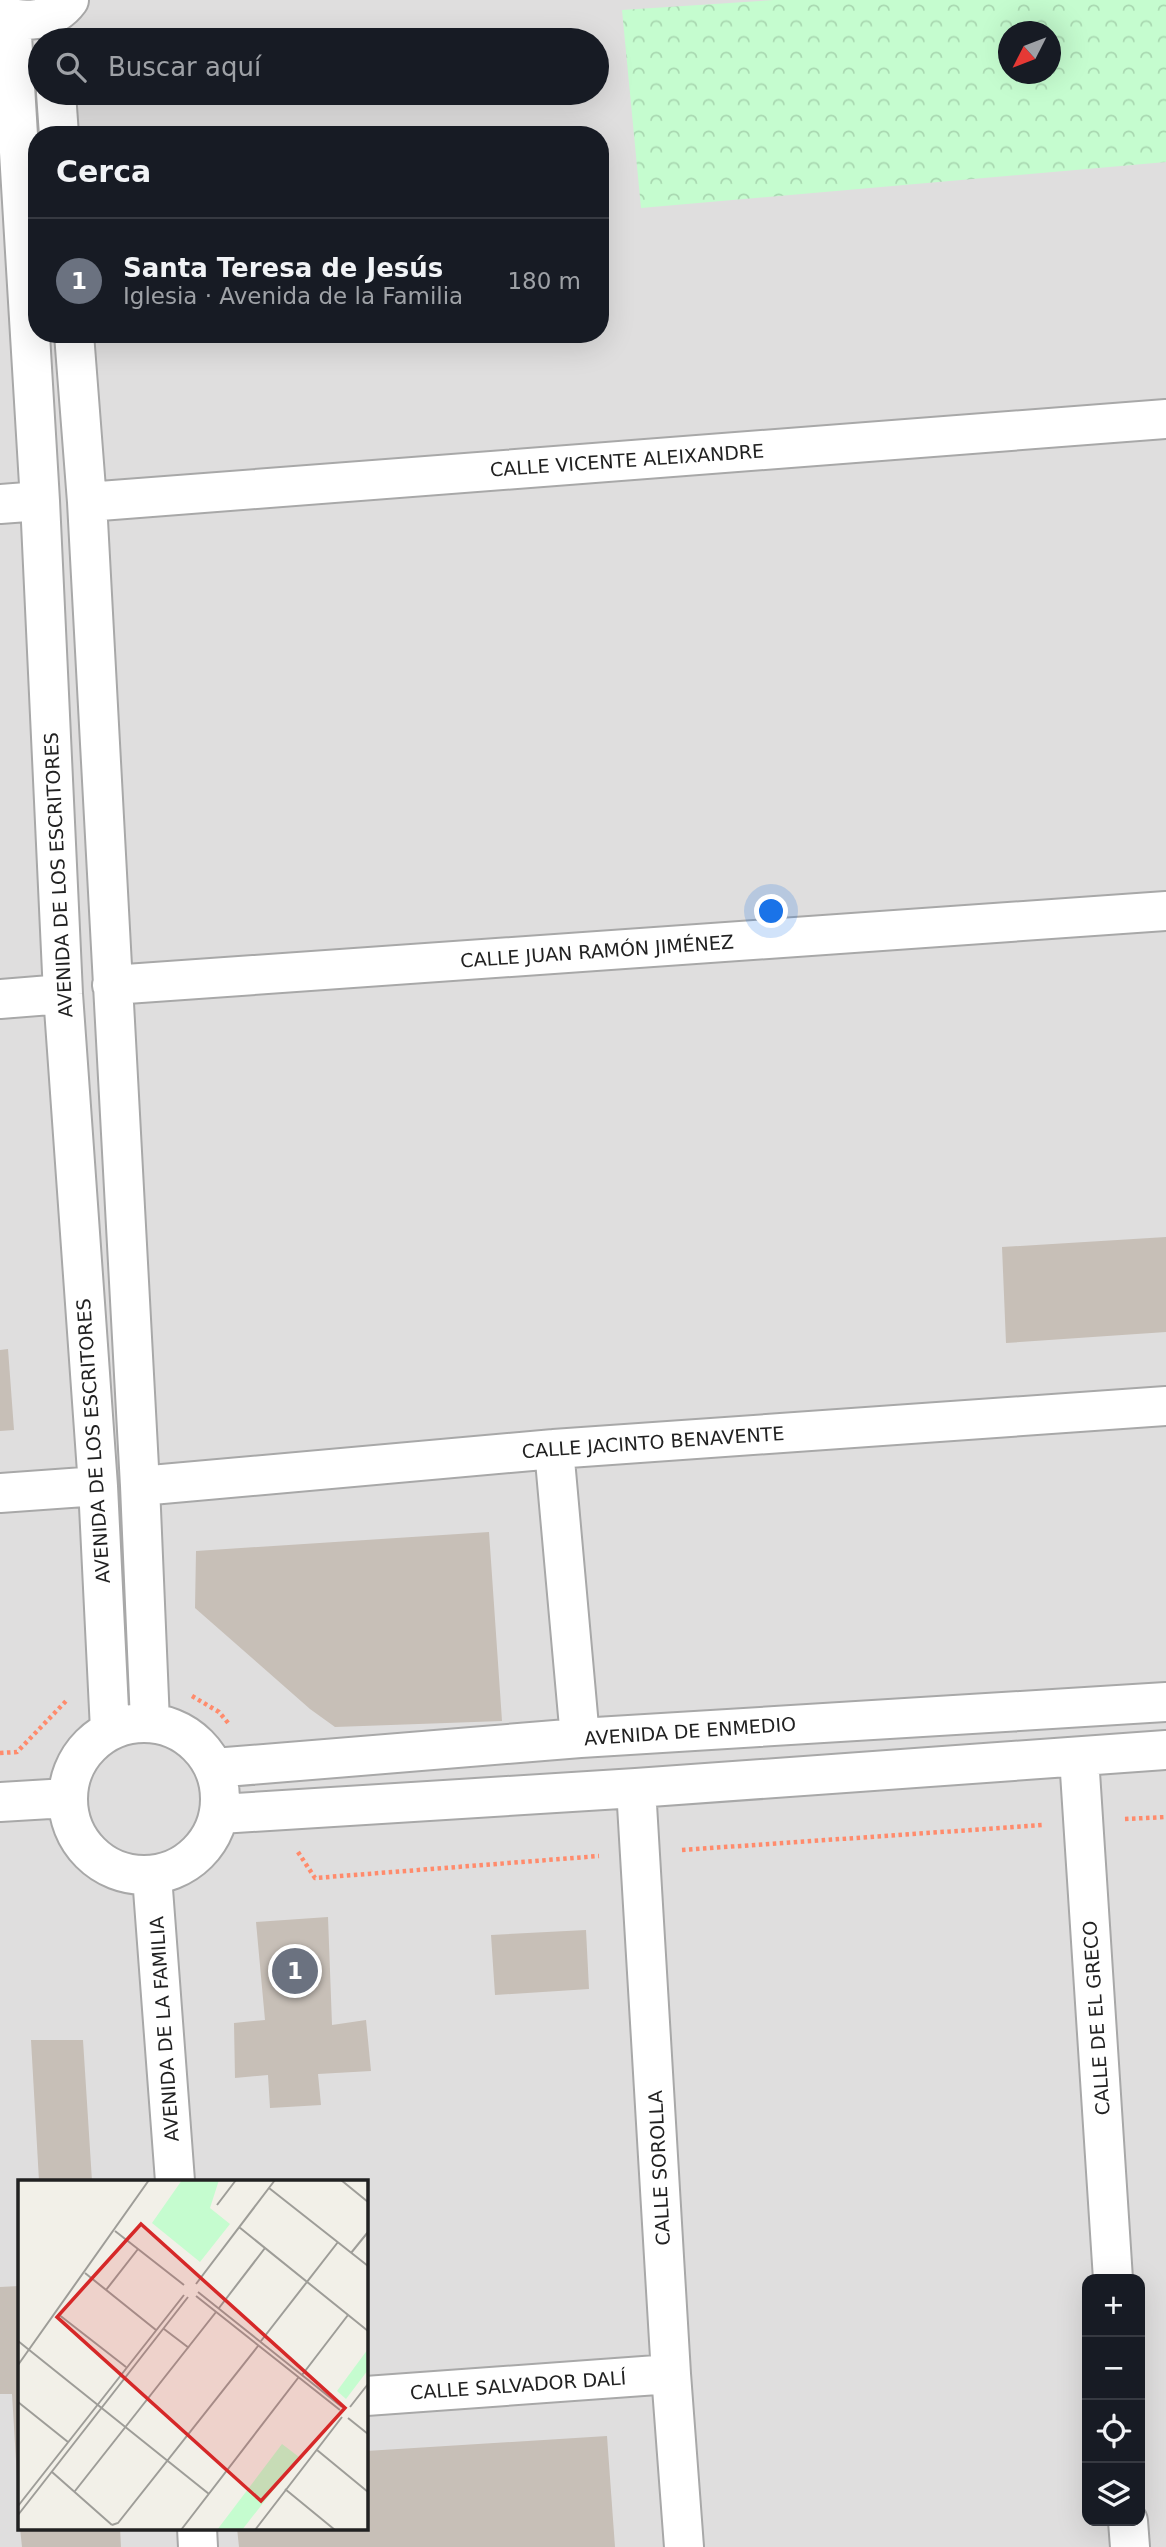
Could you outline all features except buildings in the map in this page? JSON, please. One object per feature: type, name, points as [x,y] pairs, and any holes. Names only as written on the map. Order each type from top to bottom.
[{"type":"street","points":[[6,17],[31,21],[57,19]]},
{"type":"street","name":"AVENIDA DE LOS ESCRITORES","points":[[6,17],[28,330]]},
{"type":"street","points":[[57,105],[58,126]]},
{"type":"street","name":"AVENIDA DE LOS ESCRITORES","points":[[29,343],[40,501],[63,994],[97,1486],[110,1730]]},
{"type":"street","points":[[75,343],[87,502],[140,1486],[150,1722]]},
{"type":"street","name":"CALLE VICENTE ALEIXANDRE","points":[[87,502],[1166,419]]},
{"type":"street","points":[[0,504],[40,501]]},
{"type":"street","name":"CALLE JUAN RAMÓN JIMÉNEZ","points":[[113,985],[1166,911]]},
{"type":"street","points":[[0,999],[63,994]]},
{"type":"street","name":"CALLE JACINTO BENAVENTE","points":[[140,1486],[554,1449],[1166,1406]]},
{"type":"street","points":[[554,1449],[580,1738]]},
{"type":"street","points":[[0,1493],[97,1486]]},
{"type":"street","name":"AVENIDA DE ENMEDIO","points":[[214,1768],[580,1738],[1166,1702]]},
{"type":"street","points":[[150,1722],[170,1727],[188,1736],[204,1750],[214,1768],[221,1790],[220,1814],[212,1837],[197,1856],[176,1870],[152,1876],[128,1874],[105,1865],[86,1849],[76,1834],[67,1798],[71,1775],[77,1761],[91,1743],[110,1730],[129,1724],[150,1722]]},
{"type":"street","points":[[220,1814],[636,1788],[1166,1750]]},
{"type":"street","name":"CALLE DE EL GRECO","points":[[1079,1757],[1113,2274]]},
{"type":"street","name":"CALLE SOROLLA","points":[[636,1788],[684,2547]]},
{"type":"street","points":[[0,1802],[67,1798]]},
{"type":"street","name":"AVENIDA DE LA FAMILIA","points":[[152,1876],[175,2180]]},
{"type":"street","name":"CALLE SALVADOR DALÍ","points":[[368,2396],[671,2374]]},
{"type":"street","points":[[1128,2526],[1130,2547]]},
{"type":"shaded area","points":[[0,0],[1166,0],[1166,2547],[0,2547]]},
{"type":"green space","points":[[774,0],[1166,0],[1166,162],[641,208],[622,10]]},
{"type":"place","name":"Santa Teresa de Jesús","points":[[295,1971]]}]
